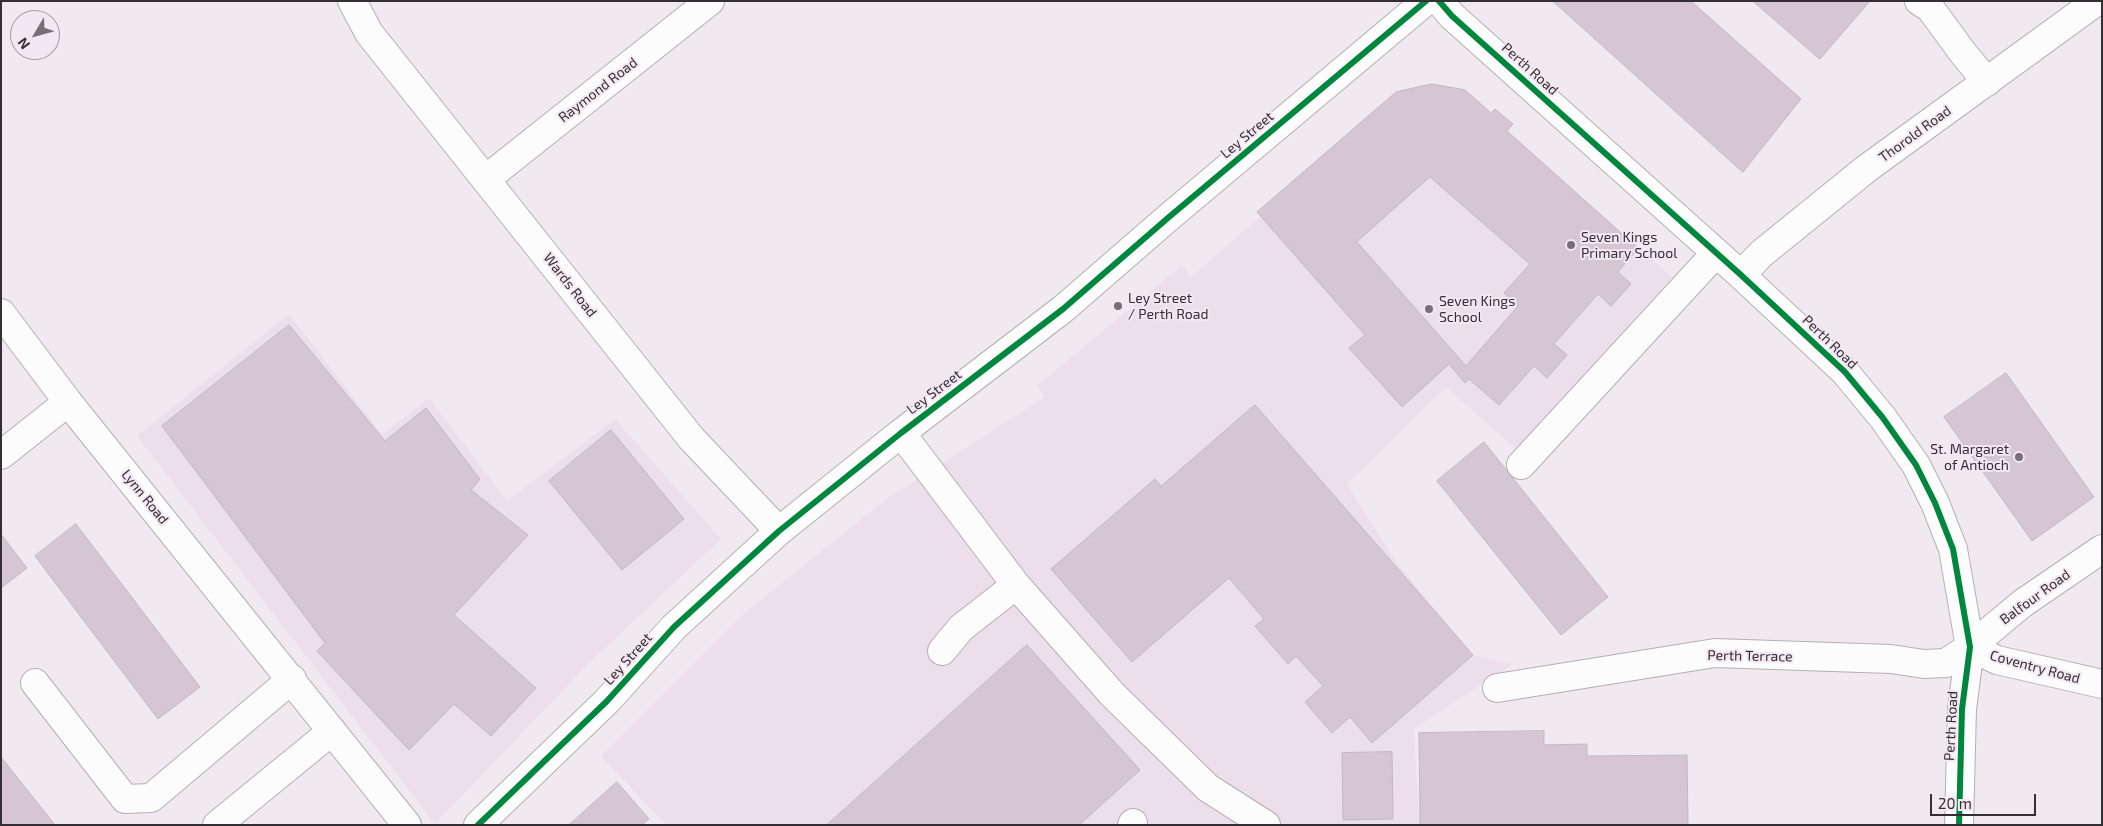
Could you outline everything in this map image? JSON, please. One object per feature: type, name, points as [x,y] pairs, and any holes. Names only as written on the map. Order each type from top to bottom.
[{"type":"street","name":"Wards Road","points":[[352,1],[369,33],[690,438],[779,531]]},
{"type":"street","name":"Raymond Road","points":[[486,179],[710,1]]},
{"type":"street","name":"Ley Street","points":[[478,825],[607,701],[674,628],[779,531],[901,433],[1063,309],[1169,216],[1426,1]]},
{"type":"street","name":"Perth Road","points":[[1439,1],[1452,16],[1741,275],[1845,372],[1883,418],[1916,465],[1935,503],[1953,549],[1970,647],[1962,709],[1959,825]]},
{"type":"street","points":[[1920,1],[1930,8],[1987,82]]},
{"type":"street","name":"Thorold Road","points":[[1741,275],[1761,254],[1866,169],[2098,1]]},
{"type":"street","points":[[1521,464],[1716,253]]},
{"type":"street","name":"Lynn Road","points":[[1,313],[68,402],[292,679],[407,825]]},
{"type":"street","points":[[1,455],[68,402]]},
{"type":"street","points":[[901,433],[1016,585],[1112,694],[1208,788],[1251,821]]},
{"type":"street","name":"Balfour Road","points":[[1970,647],[2023,603],[2102,549]]},
{"type":"street","points":[[942,651],[961,628],[1016,585]]},
{"type":"street","name":"Coventry Road","points":[[1970,647],[1997,660],[2102,684]]},
{"type":"street","name":"Perth Terrace","points":[[1497,688],[1715,653],[1891,659],[1924,664],[1946,663],[1970,647]]},
{"type":"street","points":[[35,683],[125,799],[151,798],[292,679]]},
{"type":"street","points":[[217,825],[332,731]]},
{"type":"shaded area","points":[[1432,84],[1465,90],[1491,113],[1495,109],[1513,124],[1507,131],[1672,277],[1516,449],[1446,387],[1347,484],[1394,559],[1473,655],[1512,664],[1414,729],[1419,825],[666,825],[601,756],[741,616],[885,500],[1045,397],[1037,386],[1182,265],[1191,277],[1261,216],[1257,212],[1396,92]]},
{"type":"shaded area","points":[[289,314],[382,434],[429,398],[507,501],[615,419],[721,539],[589,663],[435,824],[137,436]]},
{"type":"building","points":[[1553,1],[1691,1],[1801,99],[1743,172]]},
{"type":"building","points":[[1753,1],[1870,1],[1820,59]]},
{"type":"building","name":"Seven Kings Primary School","points":[[1432,84],[1465,90],[1491,113],[1495,109],[1513,124],[1507,131],[1638,248],[1618,272],[1631,284],[1611,306],[1598,294],[1554,344],[1567,355],[1547,378],[1534,366],[1499,405],[1469,379],[1465,383],[1449,364],[1402,407],[1349,348],[1365,335],[1257,212],[1396,92]],"holes":[[[1430,177],[1530,264],[1504,293],[1518,306],[1466,366],[1357,242]]]},
{"type":"building","points":[[289,325],[385,441],[426,408],[480,479],[471,490],[528,535],[454,615],[536,688],[491,736],[454,704],[409,750],[317,651],[325,643],[162,426]]},
{"type":"building","name":"St. Margaret of Antioch","points":[[2006,373],[2094,497],[2032,541],[1944,417]]},
{"type":"building","points":[[1255,405],[1473,655],[1372,743],[1350,717],[1332,733],[1305,702],[1323,686],[1296,656],[1288,664],[1255,626],[1264,619],[1229,578],[1132,662],[1051,569],[1155,479],[1161,486]]},
{"type":"building","points":[[611,430],[684,519],[622,570],[549,481]]},
{"type":"building","points":[[1484,442],[1608,597],[1561,635],[1437,481]]},
{"type":"building","points":[[76,524],[200,687],[158,719],[35,556]]},
{"type":"building","points":[[1,534],[27,568],[1,588]]},
{"type":"building","points":[[1027,645],[1140,770],[1079,825],[827,825]]},
{"type":"building","points":[[1544,731],[1544,745],[1587,744],[1587,756],[1687,755],[1688,825],[1420,825],[1419,733]]},
{"type":"building","points":[[1392,752],[1393,819],[1343,820],[1342,753]]},
{"type":"building","points":[[1,757],[55,825],[1,825]]},
{"type":"building","points":[[617,782],[649,819],[642,825],[569,825]]},
{"type":"cycle path","points":[[478,825],[607,701],[674,627],[779,531],[901,433],[1063,309],[1169,217],[1426,1]]},
{"type":"cycle path","points":[[1439,1],[1452,16],[1741,275],[1845,372],[1883,418],[1916,465],[1935,503],[1953,549],[1970,647],[1962,709],[1959,825]]},
{"type":"place","name":"Seven Kings Primary School","points":[[1571,245]]},
{"type":"place","name":"Ley Street / Perth Road","points":[[1118,306]]},
{"type":"place","name":"Seven Kings School","points":[[1429,309]]},
{"type":"place","name":"St. Margaret of Antioch","points":[[2019,457]]}]
